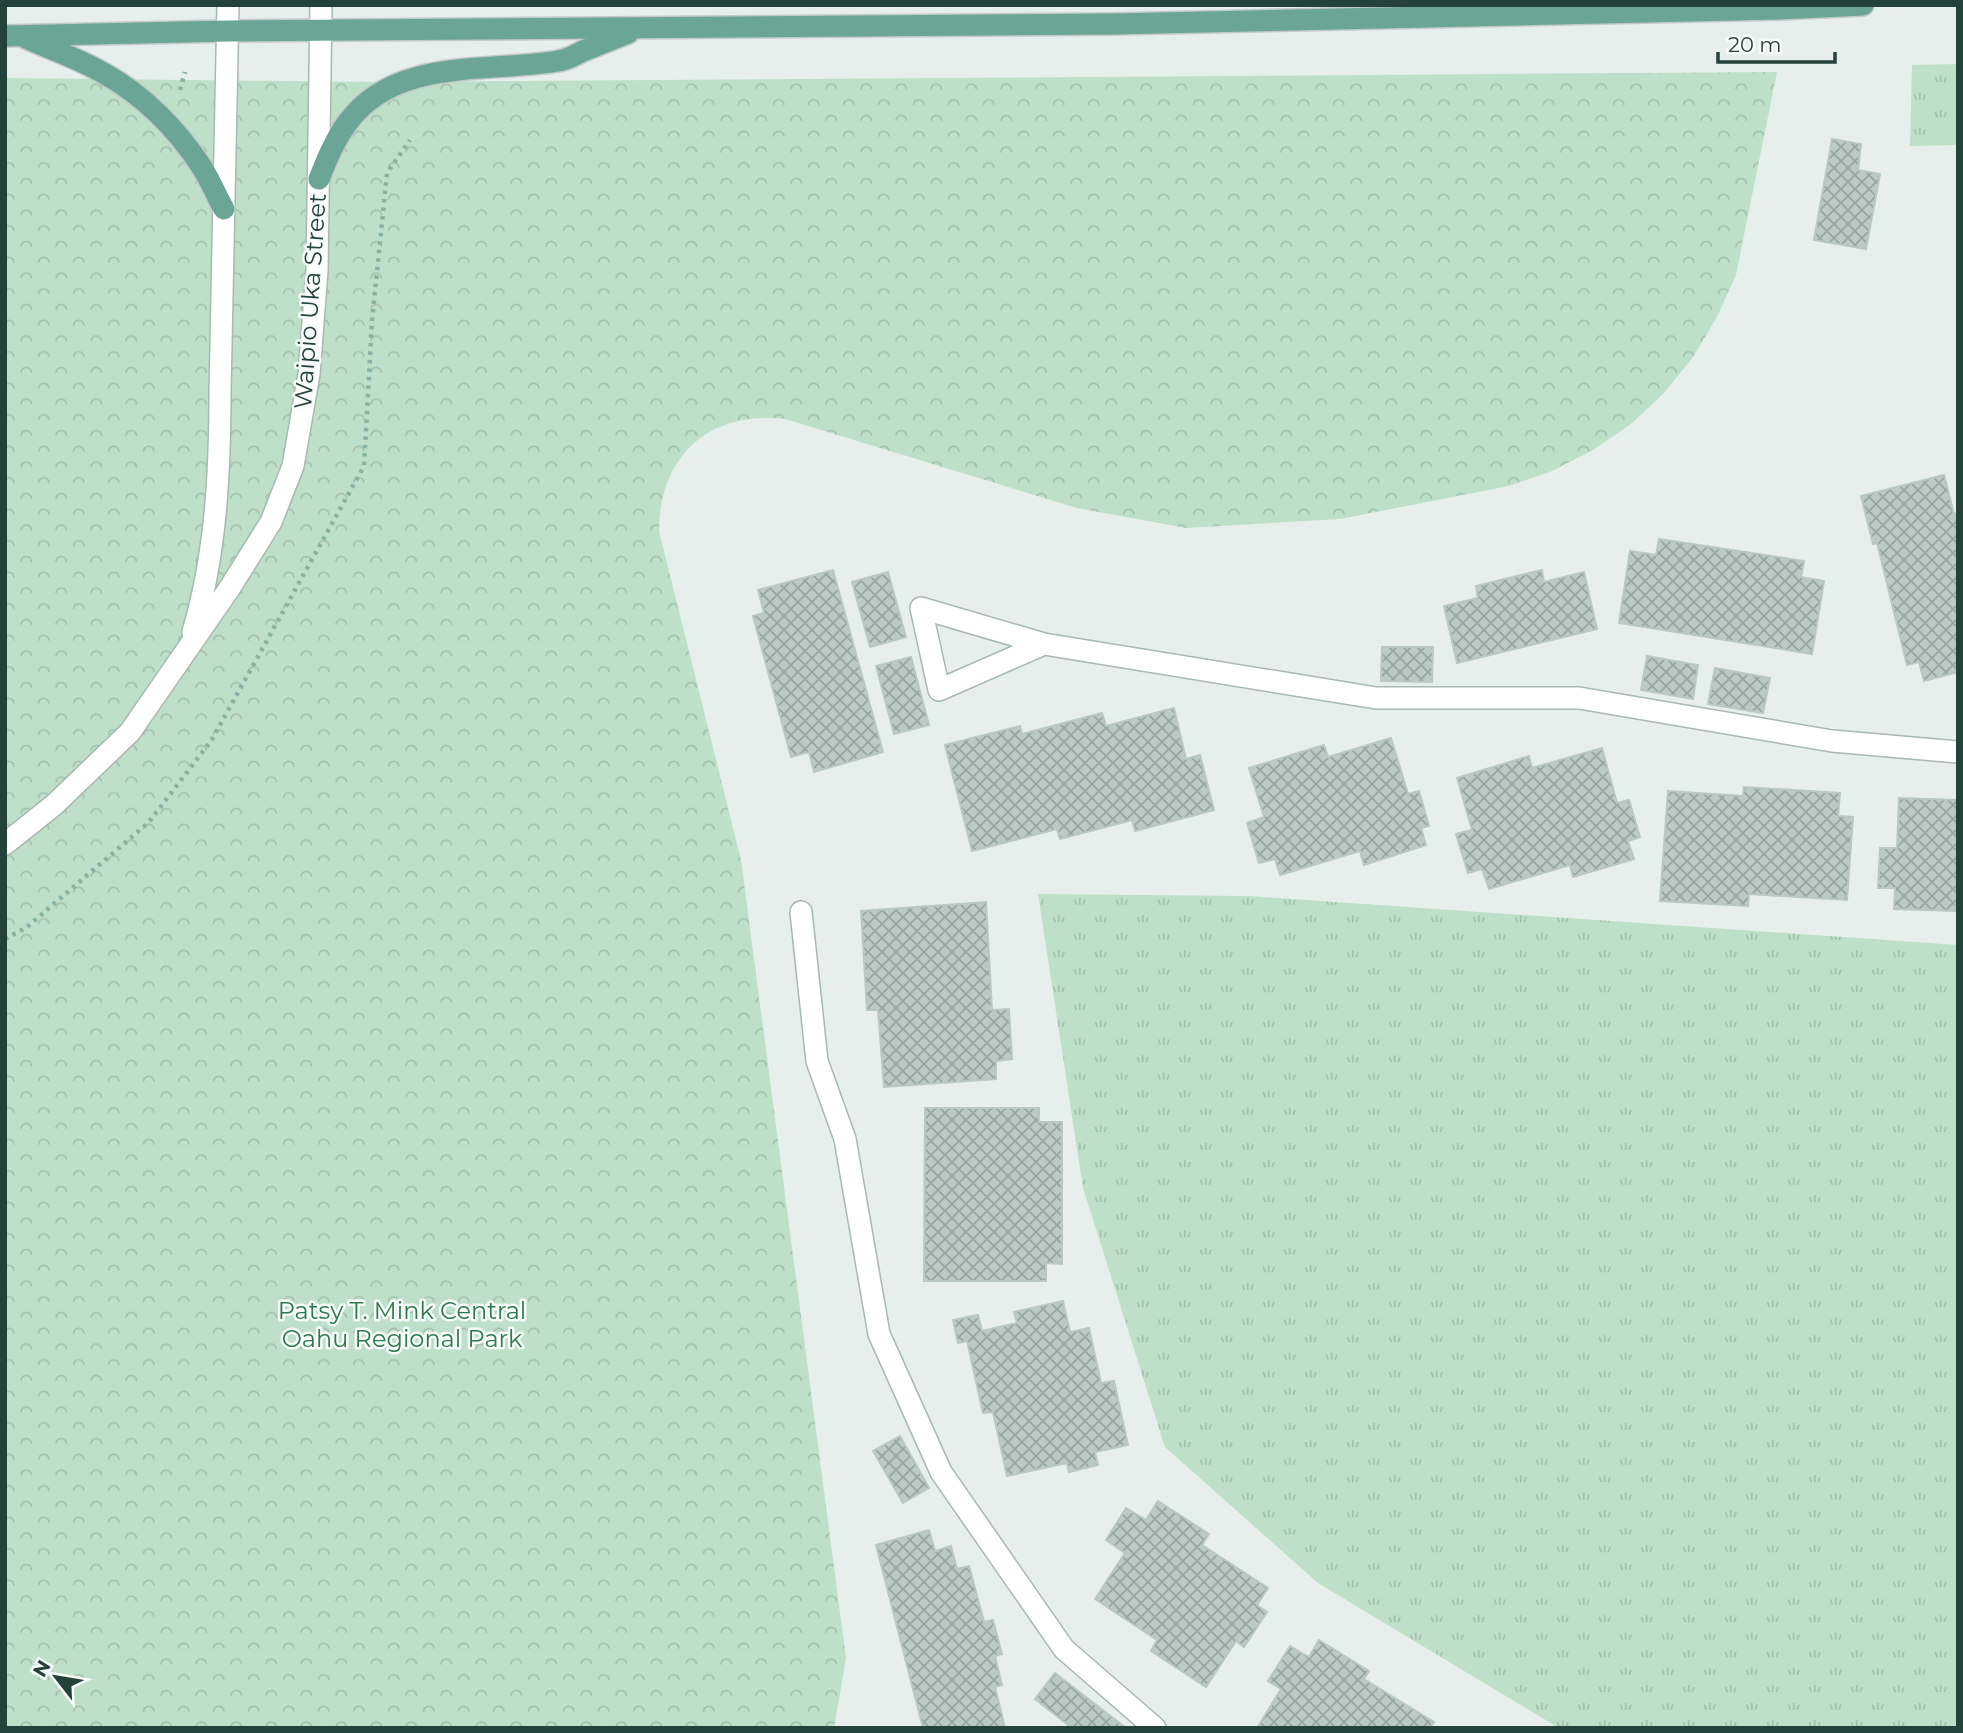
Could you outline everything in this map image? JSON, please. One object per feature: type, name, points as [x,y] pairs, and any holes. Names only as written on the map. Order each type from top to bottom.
[{"type":"main road","points":[[13,36],[228,31],[1113,24],[1863,5]]},
{"type":"main road","points":[[318,179],[334,144],[349,121],[363,105],[385,90],[412,78],[478,68],[560,61],[639,28]]},
{"type":"main road","points":[[13,36],[105,74],[136,95],[178,136],[201,167],[224,209]]},
{"type":"street","name":"Waipio Uka Street","points":[[187,651],[200,607],[214,532],[220,452],[228,5]]},
{"type":"street","name":"Waipio Uka Street","points":[[5,844],[54,805],[130,732],[271,523],[293,466],[309,374],[317,271],[321,5]]},
{"type":"street","points":[[1044,644],[939,690],[921,608],[1044,644],[1376,698],[1579,698],[1832,741],[1958,752]]},
{"type":"street","points":[[801,912],[817,1061],[845,1139],[879,1334],[942,1472],[1064,1649],[1155,1728]]},
{"type":"path","points":[[180,90],[185,72]]},
{"type":"path","points":[[182,81],[196,81]]},
{"type":"green space","points":[[1958,64],[1958,145],[1910,146],[1912,65]]},
{"type":"green space","name":"Patsy T. Mink Central Oahu Regional Park","points":[[1777,72],[1736,275],[1717,317],[1693,357],[1664,393],[1631,424],[1593,450],[1552,471],[1509,486],[1340,519],[1186,528],[1077,508],[785,419],[758,418],[733,422],[712,431],[694,444],[679,460],[668,481],[661,504],[659,531],[741,860],[846,1658],[834,1728],[5,1728],[5,78],[384,82]]},
{"type":"green space","points":[[1038,894],[1248,896],[1958,945],[1958,1728],[1559,1728],[1318,1583],[1165,1447],[1083,1188]]},
{"type":"building","points":[[1832,139],[1861,144],[1858,170],[1880,174],[1866,249],[1814,240]]},
{"type":"building","points":[[1944,475],[1954,514],[1958,513],[1958,672],[1924,681],[1919,662],[1907,665],[1877,543],[1873,544],[1861,496]]},
{"type":"building","points":[[1659,539],[1804,561],[1801,577],[1824,581],[1812,654],[1619,623],[1630,551],[1656,555]]},
{"type":"building","points":[[833,570],[883,752],[814,772],[809,752],[791,757],[753,616],[764,613],[758,590]]},
{"type":"building","points":[[1542,570],[1544,582],[1584,572],[1597,629],[1457,663],[1444,606],[1478,598],[1476,586]]},
{"type":"building","points":[[888,572],[906,637],[870,647],[852,582]]},
{"type":"building","points":[[1382,647],[1433,647],[1432,682],[1381,681]]},
{"type":"building","points":[[1647,656],[1698,665],[1693,699],[1641,690]]},
{"type":"building","points":[[911,657],[929,725],[894,734],[876,666]]},
{"type":"building","points":[[1715,668],[1770,678],[1763,713],[1708,704]]},
{"type":"building","points":[[1174,708],[1186,759],[1200,755],[1214,810],[1135,831],[1132,820],[1060,839],[1057,829],[972,851],[945,745],[1020,726],[1022,734],[1102,713],[1106,726]]},
{"type":"building","points":[[1391,738],[1408,794],[1419,791],[1429,826],[1421,828],[1426,845],[1364,865],[1360,851],[1280,875],[1275,859],[1259,863],[1247,823],[1264,817],[1249,768],[1324,745],[1328,757]]},
{"type":"building","points":[[1602,748],[1617,803],[1629,800],[1640,837],[1628,841],[1634,859],[1573,877],[1570,865],[1489,889],[1482,869],[1468,873],[1456,834],[1472,830],[1457,778],[1529,756],[1532,768]]},
{"type":"building","points":[[1744,787],[1840,793],[1838,816],[1853,817],[1847,900],[1749,894],[1748,906],[1660,901],[1668,791],[1743,796]]},
{"type":"building","points":[[1899,798],[1958,800],[1958,903],[1955,911],[1894,909],[1895,888],[1878,888],[1880,848],[1897,848]]},
{"type":"building","points":[[986,902],[992,1010],[1009,1009],[1012,1059],[996,1061],[996,1079],[884,1087],[878,1010],[867,1010],[861,911]]},
{"type":"building","points":[[925,1108],[1039,1108],[1039,1122],[1062,1122],[1062,1264],[1046,1263],[1046,1281],[924,1281]]},
{"type":"building","points":[[1063,1301],[1070,1332],[1089,1328],[1101,1383],[1114,1381],[1128,1445],[1095,1452],[1098,1465],[1069,1472],[1067,1463],[1007,1476],[993,1412],[983,1413],[967,1341],[958,1343],[953,1320],[978,1315],[982,1331],[1017,1323],[1014,1312]]},
{"type":"building","points":[[900,1436],[929,1488],[903,1503],[873,1451]]},
{"type":"building","points":[[1158,1501],[1209,1534],[1202,1545],[1268,1588],[1257,1605],[1267,1612],[1244,1647],[1236,1641],[1206,1687],[1151,1651],[1157,1640],[1095,1599],[1125,1553],[1106,1540],[1126,1508],[1146,1520]]},
{"type":"building","points":[[929,1530],[935,1551],[951,1546],[957,1569],[969,1566],[984,1622],[993,1620],[1002,1654],[995,1656],[1002,1685],[995,1687],[1005,1728],[923,1728],[876,1545]]},
{"type":"building","points":[[1319,1640],[1369,1671],[1364,1679],[1434,1722],[1430,1728],[1257,1728],[1281,1689],[1268,1681],[1290,1646],[1309,1657]]},
{"type":"building","points":[[1055,1673],[1126,1728],[1072,1728],[1035,1699]]}]
